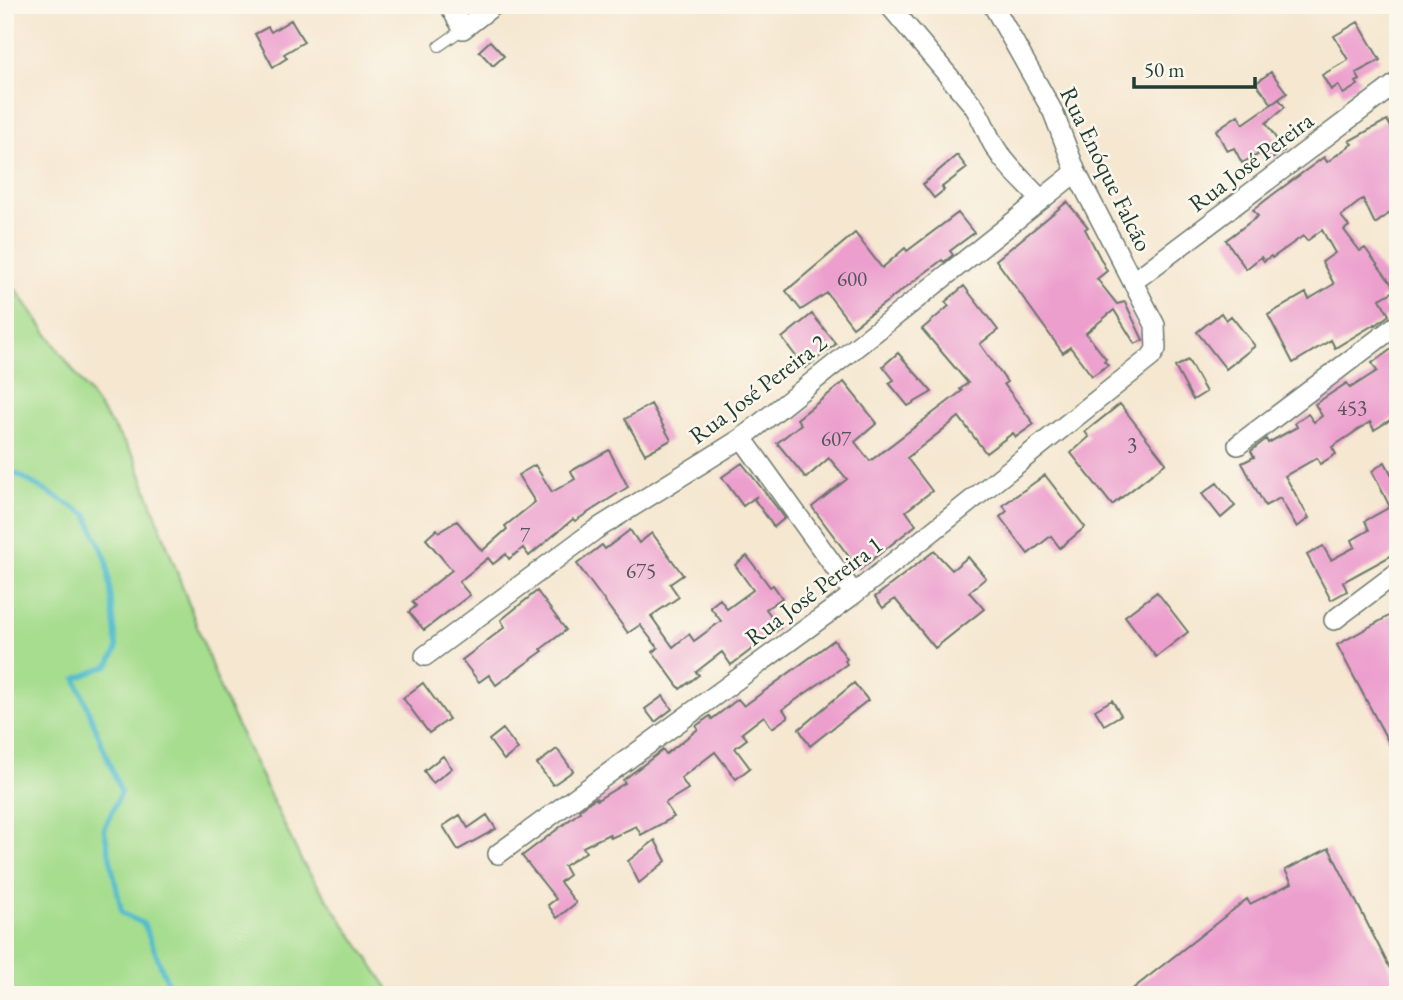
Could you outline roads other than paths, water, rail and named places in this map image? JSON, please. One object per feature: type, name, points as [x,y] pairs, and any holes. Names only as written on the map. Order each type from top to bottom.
[{"type":"street","points":[[449,5],[463,29],[494,5]]},
{"type":"street","points":[[889,5],[973,105],[983,119],[994,145],[1041,200]]},
{"type":"street","name":"Rua Enóque Falcão","points":[[993,5],[1053,112],[1076,172],[1155,325],[1158,337],[1151,358]]},
{"type":"street","name":"Rua José Pereira","points":[[1134,281],[1398,82]]},
{"type":"street","name":"Rua José Pereira 2","points":[[425,656],[595,530],[742,438],[1076,172]]},
{"type":"street","points":[[1238,445],[1398,324]]},
{"type":"street","name":"Rua José Pereira 1","points":[[498,854],[854,594],[1151,358]]},
{"type":"street","points":[[742,438],[854,594]]},
{"type":"street","points":[[1334,620],[1398,572]]},
{"type":"lane","points":[[439,46],[463,29]]},
{"type":"waterway","points":[[5,471],[17,474],[87,515],[107,561],[117,649],[109,665],[76,679],[121,792],[104,829],[122,913],[144,924],[170,989],[175,995]]}]
